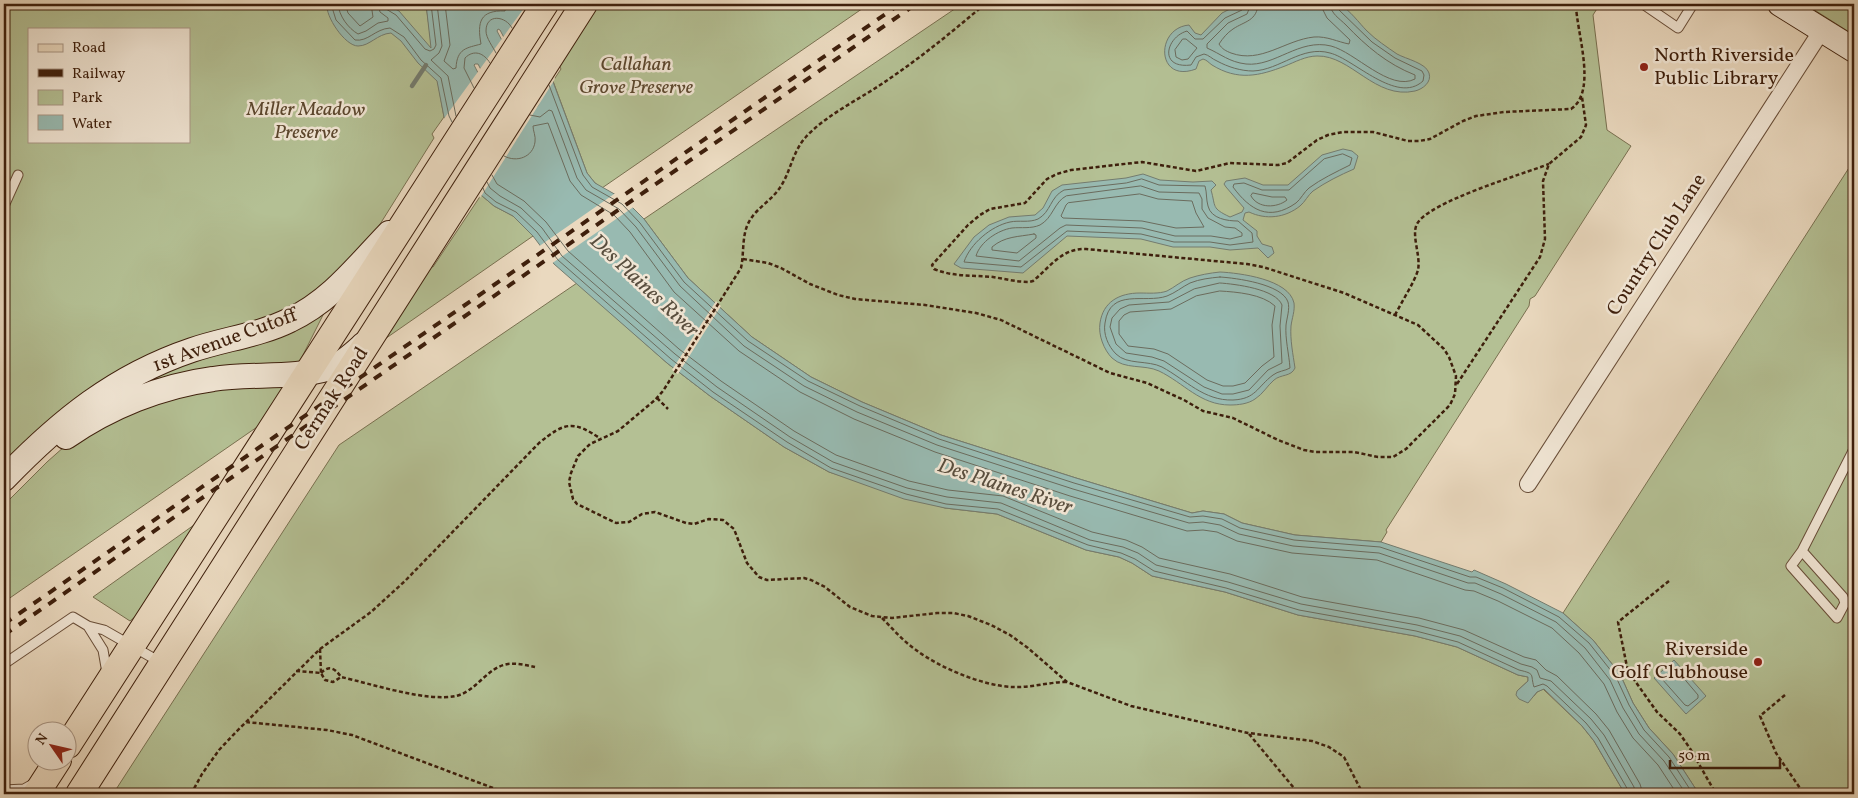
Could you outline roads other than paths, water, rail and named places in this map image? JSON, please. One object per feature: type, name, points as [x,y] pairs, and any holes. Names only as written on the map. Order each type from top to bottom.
[{"type":"main road","name":"Cermak Road","points":[[79,794],[584,4]]},
{"type":"main road","points":[[1780,4],[1854,50]]},
{"type":"main road","name":"Cermak Road","points":[[78,729],[540,12]]},
{"type":"main road","name":"1st Avenue Cutoff","points":[[4,478],[33,448],[70,416],[94,399],[138,373],[191,350],[267,330],[312,308],[334,291],[413,209]]},
{"type":"main road","name":"1st Avenue Cutoff","points":[[4,497],[60,442],[104,413],[147,396],[211,379],[309,372],[332,368],[347,359],[372,338]]},
{"type":"street","name":"Country Club Lane","points":[[1528,484],[1822,30]]},
{"type":"lane","points":[[1643,4],[1678,28],[1693,4]]},
{"type":"lane","points":[[4,206],[18,175]]},
{"type":"lane","points":[[1802,551],[1842,597],[1844,603],[1837,618],[1791,566],[1802,551],[1854,449]]},
{"type":"lane","points":[[4,664],[73,617],[88,626],[104,630],[162,664]]},
{"type":"lane","points":[[88,626],[103,650],[108,682]]},
{"type":"lane","points":[[4,790],[24,789],[47,777]]},
{"type":"water","points":[[1311,3],[1340,5],[1382,43],[1397,54],[1424,67],[1429,73],[1429,79],[1424,87],[1418,90],[1401,92],[1375,84],[1341,62],[1317,56],[1305,58],[1266,72],[1248,75],[1240,75],[1222,70],[1203,59],[1199,61],[1196,69],[1183,72],[1173,69],[1167,62],[1165,54],[1166,44],[1170,35],[1178,28],[1189,25],[1195,33],[1201,35],[1222,13],[1234,7],[1249,4]]},
{"type":"water","name":"Des Plaines River","points":[[327,4],[386,4],[399,11],[431,48],[426,4],[524,4],[587,173],[595,183],[625,200],[644,219],[688,278],[752,337],[811,377],[862,402],[941,435],[1192,513],[1203,511],[1224,514],[1242,523],[1295,535],[1381,542],[1472,572],[1474,570],[1506,584],[1563,613],[1593,640],[1620,674],[1633,703],[1649,728],[1673,754],[1699,794],[1625,794],[1594,741],[1582,726],[1544,689],[1537,692],[1528,703],[1519,699],[1516,695],[1517,691],[1528,681],[1528,677],[1518,675],[1457,647],[1415,636],[1298,615],[1225,592],[1152,576],[1119,557],[1086,550],[997,514],[945,508],[904,499],[829,472],[784,447],[710,396],[667,363],[554,264],[533,236],[513,216],[494,206],[481,195],[444,117],[437,81],[418,63],[401,41],[391,33],[382,35],[366,44],[353,45],[342,36],[329,16]],"holes":[[[498,29],[539,104],[537,107],[497,31]],[[475,64],[478,64],[517,139],[514,142]]]},
{"type":"water","points":[[1343,149],[1352,151],[1358,156],[1354,169],[1313,191],[1294,210],[1282,215],[1269,217],[1249,212],[1245,213],[1243,220],[1257,231],[1257,236],[1262,244],[1272,247],[1274,253],[1268,258],[1258,248],[1230,250],[1210,247],[1173,247],[1141,239],[1067,236],[1023,273],[961,268],[954,264],[974,237],[989,225],[1009,217],[1035,215],[1043,208],[1052,191],[1062,185],[1126,178],[1143,174],[1160,180],[1212,181],[1216,185],[1211,190],[1215,206],[1230,217],[1242,212],[1244,208],[1224,184],[1226,181],[1245,178],[1263,185],[1288,185],[1322,155]]},
{"type":"water","points":[[1220,272],[1262,279],[1283,288],[1290,295],[1294,303],[1291,331],[1295,368],[1291,373],[1274,380],[1260,395],[1249,402],[1236,405],[1219,404],[1201,397],[1159,371],[1129,366],[1117,362],[1109,355],[1102,342],[1100,323],[1105,309],[1113,300],[1132,293],[1164,292],[1190,278]]},
{"type":"water","points":[[1674,660],[1706,696],[1686,714],[1654,678]]},
{"type":"waterway","points":[[412,86],[426,65]]},
{"type":"railway","points":[[4,624],[900,4]]},
{"type":"railway","points":[[4,635],[916,4]]},
{"type":"place","name":"North Riverside Public Library","points":[[1644,67]]},
{"type":"place","name":"Riverside Golf Clubhouse","points":[[1758,662]]},
{"type":"park label","name":"Callahan Grove Preserve","points":[[636,76]]},
{"type":"park label","name":"Miller Meadow Preserve","points":[[306,122]]}]
